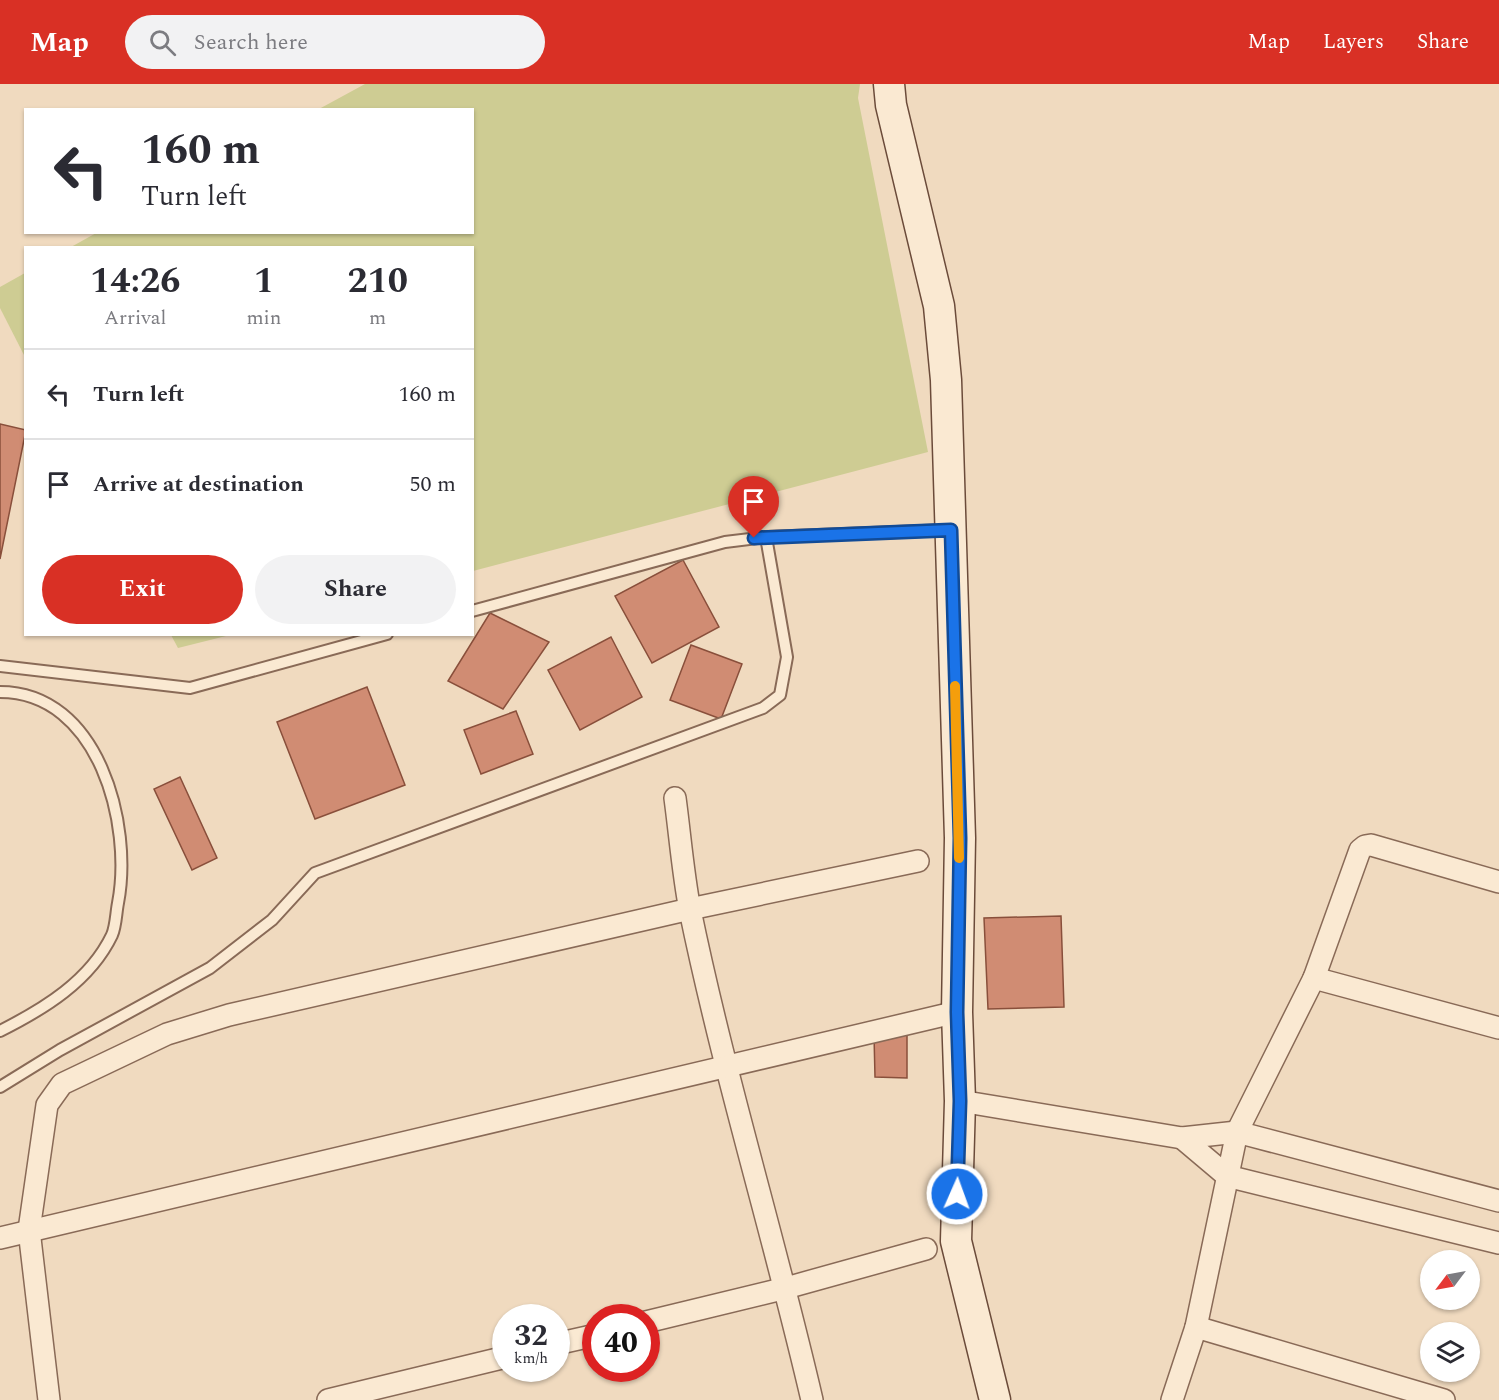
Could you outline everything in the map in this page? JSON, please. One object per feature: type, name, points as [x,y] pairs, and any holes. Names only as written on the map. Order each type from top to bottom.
[{"type":"street","points":[[889,84],[891,105],[939,306],[946,380],[960,838],[957,1012],[960,1101],[956,1241],[995,1400]]},
{"type":"street","points":[[675,798],[690,909],[727,1067],[786,1288],[812,1400]]},
{"type":"street","points":[[1172,1400],[1196,1327],[1237,1132],[1314,978],[1360,850],[1365,846],[1499,882]]},
{"type":"street","points":[[49,1400],[29,1230],[47,1105],[62,1084],[167,1034],[229,1016],[690,909],[918,861]]},
{"type":"street","points":[[1314,978],[1499,1028]]},
{"type":"street","points":[[0,1239],[29,1230],[957,1012]]},
{"type":"street","points":[[960,1101],[1182,1138],[1237,1132],[1499,1201]]},
{"type":"street","points":[[1182,1138],[1227,1176],[1499,1243]]},
{"type":"street","points":[[660,1319],[786,1288],[926,1249]]},
{"type":"street","points":[[1196,1327],[1444,1400]]},
{"type":"street","points":[[328,1400],[492,1360]]},
{"type":"lane","points":[[474,610],[725,542],[766,537],[951,530]]},
{"type":"lane","points":[[0,1087],[60,1050],[210,968],[272,920],[315,873],[763,708],[780,695],[787,657],[766,537]]},
{"type":"lane","points":[[0,666],[190,688],[380,636]]},
{"type":"lane","points":[[0,692],[42,700],[71,719],[91,747],[117,806],[123,878],[112,934],[86,975],[35,1013],[0,1031]]},
{"type":"shaded area","points":[[365,84],[860,84],[858,98],[928,452],[474,571],[474,246],[73,246],[94,234],[474,234],[474,108],[321,108]]},
{"type":"shaded area","points":[[24,274],[24,355],[0,308],[0,287]]},
{"type":"shaded area","points":[[172,636],[226,636],[178,648]]},
{"type":"building","points":[[0,424],[24,430],[24,440],[0,559]]},
{"type":"building","points":[[683,560],[719,627],[652,663],[615,596]]},
{"type":"building","points":[[490,613],[549,642],[503,709],[448,681]]},
{"type":"building","points":[[611,637],[642,697],[580,730],[548,670]]},
{"type":"building","points":[[691,645],[742,664],[721,719],[670,700]]},
{"type":"building","points":[[367,687],[405,785],[315,819],[277,722]]},
{"type":"building","points":[[516,711],[533,754],[481,774],[464,730]]},
{"type":"building","points":[[180,777],[217,858],[192,870],[154,789]]},
{"type":"building","points":[[1061,916],[1064,1007],[988,1009],[984,918]]},
{"type":"building","points":[[874,1035],[907,1035],[907,1078],[875,1077]]},
{"type":"slow traffic","points":[[955,686],[959,858]]},
{"type":"route","points":[[754,538],[951,530],[960,838],[957,1012],[960,1101],[957,1194]]}]
